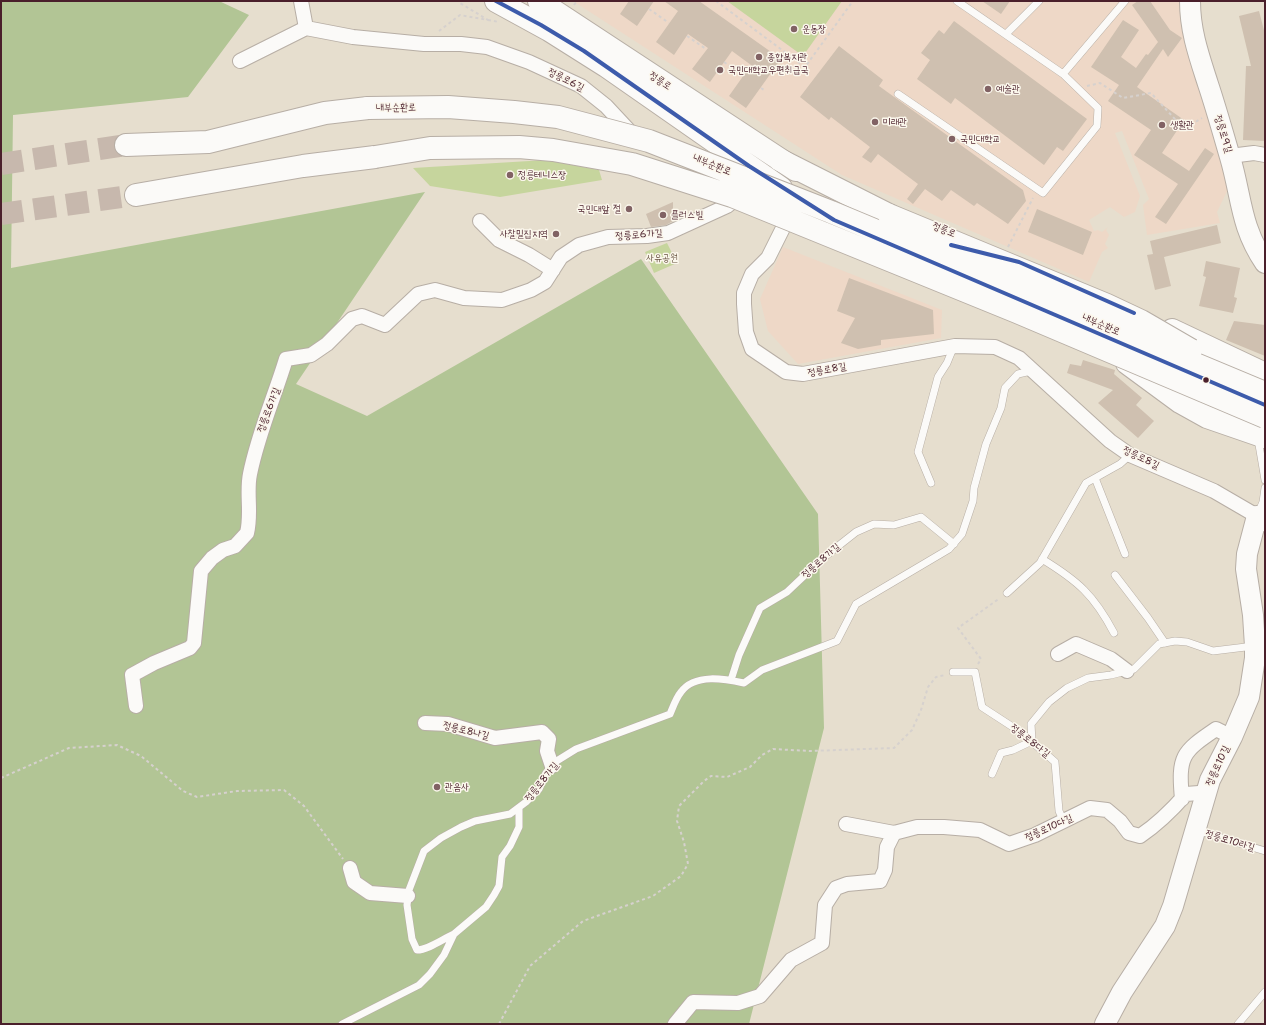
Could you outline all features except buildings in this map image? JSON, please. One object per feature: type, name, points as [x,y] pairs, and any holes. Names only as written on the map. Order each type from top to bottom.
[{"type":"main road","name":"정릉로","points":[[496,1],[548,30],[606,66],[661,103],[720,147],[798,199],[846,226],[1265,405]]},
{"type":"main road","name":"정릉로","points":[[539,1],[833,195],[854,207],[939,242],[1014,270],[1072,284]]},
{"type":"main road","name":"내부순환로","points":[[126,146],[208,142],[325,113],[368,108],[448,107],[558,117],[650,141],[832,212],[1263,385]]},
{"type":"main road","name":"내부순환로","points":[[136,195],[303,166],[430,148],[519,147],[553,150],[632,164],[732,196],[1017,312],[1265,417]]},
{"type":"main road","name":"정릉로","points":[[780,160],[1072,284],[1263,385]]},
{"type":"main road","points":[[780,160],[889,215],[1114,308],[1263,385]]},
{"type":"main road","name":"정릉로","points":[[939,242],[1011,258]]},
{"type":"main road","points":[[949,270],[1106,346],[1159,387],[1200,413],[1261,438]]},
{"type":"street","points":[[240,61],[306,28],[301,1]]},
{"type":"street","name":"정릉로9길","points":[[1190,1],[1190,21],[1197,53],[1230,156],[1239,201],[1250,238],[1265,264]]},
{"type":"street","name":"정릉로6길","points":[[306,28],[353,37],[487,47],[529,62],[581,86],[606,106],[643,145],[650,151],[662,157],[749,188],[798,199]]},
{"type":"street","points":[[1230,156],[1254,153],[1265,155]]},
{"type":"street","name":"정릉로6가길","points":[[136,706],[132,675],[190,648],[194,643],[201,571],[223,550],[235,546],[247,533],[249,476],[260,432],[276,392],[286,359],[311,355],[327,344],[352,319],[362,316],[385,325],[418,294],[435,290],[464,298],[502,300],[531,290],[545,282],[561,257],[579,245],[608,238],[648,236],[668,233],[727,206],[749,188]]},
{"type":"street","name":"정릉로8길","points":[[798,199],[768,258],[752,274],[744,293],[746,332],[749,343],[758,354],[786,372],[803,374],[954,346],[995,348],[1019,358],[1031,371],[1110,441],[1130,455],[1214,491],[1261,518]]},
{"type":"street","points":[[480,221],[499,240],[529,255],[553,270]]},
{"type":"street","points":[[949,270],[1102,322],[1263,385]]},
{"type":"street","name":"정릉로10길","points":[[1105,1024],[1122,992],[1165,926],[1173,906],[1210,780],[1232,738],[1249,697],[1255,658],[1255,646],[1254,615],[1246,569],[1249,541],[1261,518]]},
{"type":"street","points":[[1058,654],[1076,644],[1112,659],[1127,671]]},
{"type":"street","name":"정릉로8나길","points":[[425,723],[448,724],[495,738],[542,732],[548,739],[547,751],[552,766]]},
{"type":"street","points":[[1182,799],[1181,766],[1189,748],[1216,729],[1232,738]]},
{"type":"street","name":"정릉로10다길","points":[[846,824],[894,833],[917,827],[944,827],[980,830],[1009,844],[1035,835],[1090,808],[1107,810],[1120,821],[1129,833],[1140,836],[1155,827],[1186,794],[1206,794]]},
{"type":"street","points":[[675,1024],[693,1002],[738,1003],[760,996],[791,960],[822,943],[824,905],[836,888],[847,884],[880,881],[885,870],[887,846],[894,833]]},
{"type":"street","points":[[350,868],[354,882],[370,893],[408,896]]},
{"type":"lane","points":[[898,94],[1043,193],[1097,126],[1098,108],[1063,74],[957,1]]},
{"type":"lane","points":[[1006,34],[1038,1]]},
{"type":"lane","points":[[1063,74],[1125,1]]},
{"type":"lane","points":[[931,482],[918,452],[938,377],[947,363],[954,346]]},
{"type":"lane","name":"정릉로8가길","points":[[519,808],[519,827],[510,846],[502,857],[498,886],[486,907],[454,934],[437,941],[425,950],[417,950],[412,939],[407,904],[408,896],[424,851],[441,838],[475,821],[510,814],[519,808],[539,789],[546,773],[552,766],[576,750],[670,714],[682,690],[696,681],[731,680],[744,683],[762,670],[837,641],[856,604],[949,550],[962,534],[969,515],[986,444],[1001,408],[1005,388],[1018,374],[1031,371]]},
{"type":"lane","points":[[1261,438],[1265,480]]},
{"type":"lane","points":[[1007,593],[1042,559],[1086,483],[1120,464],[1130,455]]},
{"type":"lane","points":[[1095,478],[1125,554]]},
{"type":"lane","name":"정릉로10길","points":[[1261,518],[1265,489]]},
{"type":"lane","name":"정릉로8가길","points":[[731,680],[739,655],[760,608],[787,592],[823,558],[856,532],[874,524],[894,525],[921,517],[954,544]]},
{"type":"lane","points":[[1042,559],[1068,574],[1088,592],[1102,610],[1114,633]]},
{"type":"lane","points":[[1115,576],[1148,618],[1165,643]]},
{"type":"lane","points":[[992,774],[1001,753],[1013,750],[1032,741],[1031,724],[1049,702],[1067,688],[1088,678],[1134,669],[1159,644],[1175,641],[1187,642],[1213,651],[1255,646]]},
{"type":"lane","points":[[953,672],[975,672]]},
{"type":"lane","name":"정릉로8다길","points":[[975,672],[982,707],[1032,741],[1055,762],[1059,811],[1064,822]]},
{"type":"lane","name":"정릉로10라길","points":[[1196,830],[1265,851]]},
{"type":"lane","name":"정릉로8가길","points":[[342,1024],[419,985],[430,974],[444,955],[454,934]]},
{"type":"lane","points":[[1238,1024],[1265,992]]},
{"type":"path","points":[[438,44],[439,30],[460,16],[488,20],[460,3],[461,1]]},
{"type":"path","points":[[716,1],[805,66],[853,1]]},
{"type":"path","points":[[649,8],[669,23]]},
{"type":"path","points":[[687,36],[706,49]]},
{"type":"path","points":[[724,62],[744,76]]},
{"type":"path","points":[[1078,88],[1100,83],[1123,98],[1151,93],[1184,129],[1202,118]]},
{"type":"path","points":[[1011,258],[1038,189]]},
{"type":"path","points":[[975,672],[981,659],[958,628],[1007,593]]},
{"type":"path","points":[[499,1024],[530,966],[583,921],[653,896],[681,876],[688,864],[684,842],[677,821],[679,806],[704,781],[711,776],[727,777],[750,767],[762,755],[773,750],[810,751],[894,748],[912,730],[921,710],[928,687],[936,677],[953,672]]},
{"type":"path","points":[[1,778],[69,748],[117,745],[141,756],[183,791],[197,797],[237,791],[284,790],[304,806],[350,868]]},
{"type":"shaded area","name":"국민대학교","points":[[573,1],[1183,1],[1230,185],[1217,212],[1220,223],[1147,235],[1143,205],[1149,199],[1122,131],[1115,133],[1140,196],[1135,212],[1124,217],[1110,207],[1089,220],[1094,231],[1098,230],[1102,232],[1108,227],[1106,230],[1109,235],[1105,244],[1108,248],[1102,252],[1089,282],[842,175]]},
{"type":"shaded area","points":[[783,247],[942,310],[941,338],[798,364],[768,331],[760,299]]},
{"type":"green space","points":[[1,1],[219,1],[249,15],[188,97],[13,115],[11,268],[425,192],[296,384],[367,416],[641,259],[818,514],[824,728],[749,1024],[1,1024]]},
{"type":"green space","name":"운동장","points":[[727,1],[842,1],[803,56]]},
{"type":"green space","name":"정릉테니스장","points":[[546,160],[599,170],[602,180],[500,197],[430,186],[413,168]]},
{"type":"green space","name":"사유공원","points":[[667,243],[677,263],[654,273],[645,252]]},
{"type":"tunnel","points":[[1,164],[126,145]]},
{"type":"tunnel","points":[[1,214],[136,195]]},
{"type":"transit line","points":[[496,1],[541,25],[584,51],[749,166],[834,220],[1265,405]]},
{"type":"transit line","points":[[951,245],[1019,262],[1134,313]]},
{"type":"place","name":"운동장","points":[[794,29]]},
{"type":"place","name":"종합복지관","points":[[759,57]]},
{"type":"place","name":"국민대학교우편취급국","points":[[720,70]]},
{"type":"place","name":"예술관","points":[[988,89]]},
{"type":"place","name":"미래관","points":[[875,122]]},
{"type":"place","name":"생활관","points":[[1162,125]]},
{"type":"place","name":"국민대학교","points":[[952,139]]},
{"type":"place","name":"정릉테니스장","points":[[510,175]]},
{"type":"place","name":"국민대앞 절","points":[[629,209]]},
{"type":"place","name":"플러스빌","points":[[663,215]]},
{"type":"place","name":"사찰밀집지역","points":[[556,234]]},
{"type":"place","name":"관음사","points":[[437,787]]}]
